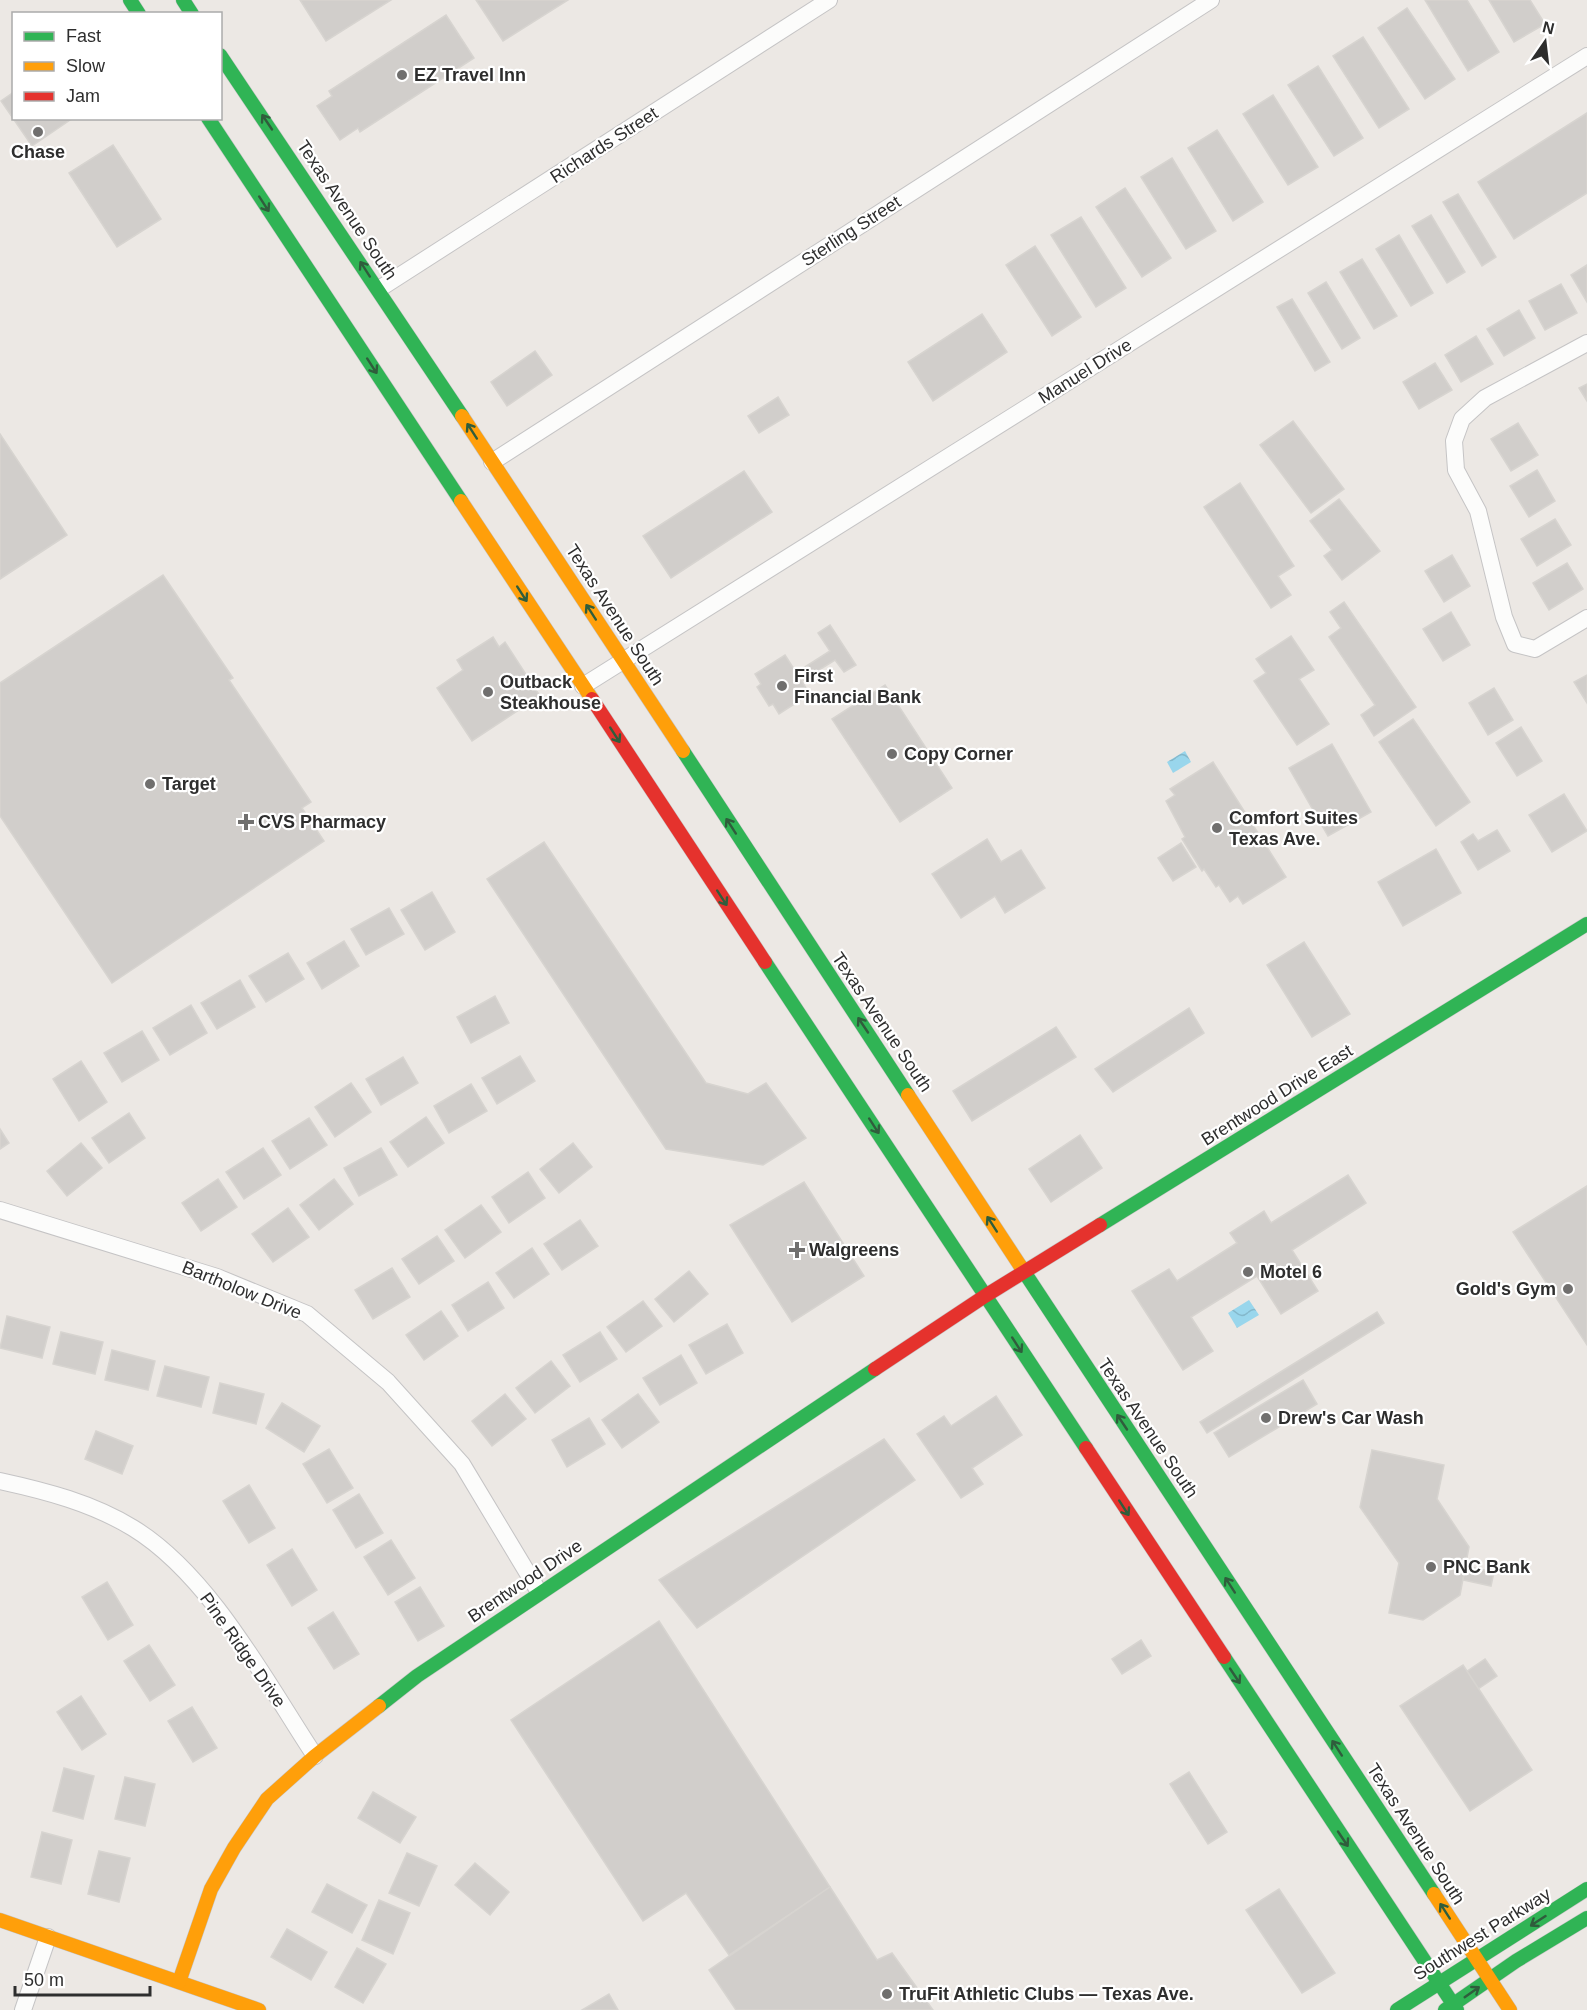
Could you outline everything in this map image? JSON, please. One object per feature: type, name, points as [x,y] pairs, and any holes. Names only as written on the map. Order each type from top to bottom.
[{"type":"main road","name":"Texas Avenue South","points":[[222,58],[379,290],[624,661],[1510,2010]]},
{"type":"main road","points":[[209,120],[1439,1983],[1452,2008],[1490,1979],[1587,1918]]},
{"type":"main road","name":"Brentwood Drive East","points":[[985,1296],[1587,924]]},
{"type":"main road","name":"Brentwood Drive","points":[[179,1982],[201,1913],[234,1848],[267,1799],[315,1756],[417,1676],[985,1296]]},
{"type":"main road","name":"Southwest Parkway","points":[[1397,2010],[1587,1889]]},
{"type":"main road","points":[[0,1920],[259,2010]]},
{"type":"street","name":"Richards Street","points":[[379,290],[830,0]]},
{"type":"street","name":"Sterling Street","points":[[492,462],[1210,0]]},
{"type":"street","name":"Manuel Drive","points":[[583,686],[1587,56]]},
{"type":"street","points":[[1587,343],[1485,398],[1462,419],[1454,441],[1456,470],[1478,511],[1504,617],[1515,644],[1535,649],[1587,618]]},
{"type":"street","name":"Bartholow Drive","points":[[0,1210],[217,1277],[307,1314],[388,1382],[462,1464],[539,1593]]},
{"type":"street","name":"Pine Ridge Drive","points":[[0,1481],[51,1492],[97,1509],[133,1528],[162,1548],[212,1601],[315,1756]]},
{"type":"street","points":[[23,2010],[48,1937]]},
{"type":"water","points":[[1185,751],[1191,762],[1173,773],[1167,762]]},
{"type":"water","points":[[1249,1300],[1259,1315],[1237,1328],[1228,1313]]},
{"type":"building","points":[[300,0],[391,0],[326,41]]},
{"type":"building","points":[[476,0],[568,0],[503,41]]},
{"type":"building","points":[[1425,0],[1467,0],[1499,52],[1468,71]]},
{"type":"building","points":[[1489,0],[1530,0],[1545,24],[1514,42]]},
{"type":"building","points":[[1407,8],[1455,79],[1425,99],[1378,28]]},
{"type":"building","name":"EZ Travel Inn","points":[[446,15],[474,58],[360,132],[358,128],[340,140],[317,106],[332,96],[329,91]]},
{"type":"building","points":[[1363,37],[1409,109],[1379,128],[1333,56]]},
{"type":"building","points":[[1318,66],[1363,138],[1334,156],[1288,85]]},
{"type":"building","name":"Chase","points":[[12,93],[12,117],[1,101]]},
{"type":"building","points":[[1273,95],[1318,167],[1288,185],[1243,114]]},
{"type":"building","points":[[1587,113],[1587,193],[1514,239],[1478,182]]},
{"type":"building","name":"Chase","points":[[14,120],[70,120],[32,146]]},
{"type":"building","points":[[1217,130],[1263,202],[1233,221],[1188,148]]},
{"type":"building","points":[[113,145],[161,219],[117,247],[69,173]]},
{"type":"building","points":[[1172,158],[1216,231],[1186,249],[1141,177]]},
{"type":"building","points":[[1125,188],[1171,258],[1142,277],[1096,207]]},
{"type":"building","points":[[1458,194],[1496,257],[1482,266],[1443,202]]},
{"type":"building","points":[[1431,215],[1465,272],[1447,283],[1412,226]]},
{"type":"building","points":[[1081,217],[1126,288],[1096,307],[1051,235]]},
{"type":"building","points":[[1399,235],[1433,293],[1411,306],[1376,249]]},
{"type":"building","points":[[1035,246],[1081,317],[1052,336],[1006,265]]},
{"type":"building","points":[[1362,259],[1397,316],[1374,329],[1340,272]]},
{"type":"building","points":[[1587,265],[1587,302],[1571,275]]},
{"type":"building","points":[[1326,282],[1360,338],[1342,349],[1308,293]]},
{"type":"building","points":[[1561,284],[1577,313],[1545,330],[1529,301]]},
{"type":"building","points":[[1292,299],[1330,362],[1315,371],[1277,307]]},
{"type":"building","points":[[1519,310],[1535,338],[1504,356],[1487,329]]},
{"type":"building","points":[[982,314],[1007,352],[933,401],[908,362]]},
{"type":"building","points":[[1476,336],[1493,364],[1461,382],[1445,355]]},
{"type":"building","points":[[535,351],[552,375],[507,406],[491,382]]},
{"type":"building","points":[[1435,363],[1452,390],[1419,409],[1403,382]]},
{"type":"building","points":[[1587,384],[1587,401],[1579,388]]},
{"type":"building","points":[[778,397],[789,415],[759,433],[748,416]]},
{"type":"building","points":[[1293,421],[1344,489],[1311,513],[1260,445]]},
{"type":"building","points":[[1518,423],[1538,455],[1511,471],[1491,439]]},
{"type":"building","points":[[0,434],[67,535],[0,579]]},
{"type":"building","points":[[1537,470],[1555,501],[1529,517],[1510,486]]},
{"type":"building","points":[[744,471],[772,512],[671,578],[643,536]]},
{"type":"building","points":[[1240,483],[1294,566],[1278,576],[1291,595],[1271,608],[1204,507]]},
{"type":"building","points":[[1339,499],[1380,551],[1342,580],[1324,556],[1332,550],[1310,521]]},
{"type":"building","points":[[1555,519],[1571,545],[1537,566],[1521,539]]},
{"type":"building","points":[[1452,555],[1470,586],[1444,602],[1425,571]]},
{"type":"building","points":[[1567,563],[1583,589],[1549,610],[1533,583]]},
{"type":"building","name":"Target","points":[[163,575],[233,678],[229,680],[311,802],[302,808],[324,841],[112,983],[0,816],[0,683]]},
{"type":"building","points":[[1344,602],[1416,707],[1374,736],[1361,715],[1375,705],[1329,637],[1341,628],[1330,612]]},
{"type":"building","points":[[1451,612],[1470,645],[1443,661],[1423,629]]},
{"type":"building","points":[[830,625],[856,665],[844,672],[835,660],[803,680],[797,672],[830,651],[818,633]]},
{"type":"building","points":[[1291,636],[1314,670],[1299,679],[1329,724],[1297,745],[1254,681],[1266,673],[1256,659]]},
{"type":"building","name":"Outback Steakhouse","points":[[493,637],[499,647],[505,642],[540,696],[472,741],[437,688],[463,670],[457,660]]},
{"type":"building","name":"First Financial Bank","points":[[785,655],[810,694],[779,714],[773,704],[769,706],[757,687],[761,684],[755,674]]},
{"type":"building","points":[[1587,675],[1587,703],[1574,682]]},
{"type":"building","name":"Copy Corner","points":[[885,685],[952,788],[900,822],[832,719]]},
{"type":"building","points":[[1494,688],[1513,720],[1488,735],[1469,703]]},
{"type":"building","points":[[1413,719],[1470,802],[1436,826],[1379,742]]},
{"type":"building","points":[[1521,727],[1542,761],[1517,776],[1496,743]]},
{"type":"building","points":[[1332,744],[1371,812],[1328,836],[1289,768]]},
{"type":"building","name":"Comfort Suites Texas Ave.","points":[[1213,762],[1286,877],[1243,904],[1238,896],[1230,902],[1219,885],[1216,887],[1204,869],[1202,871],[1182,839],[1185,837],[1166,801],[1175,795],[1170,789]]},
{"type":"building","points":[[1564,794],[1587,831],[1552,852],[1529,815]]},
{"type":"building","points":[[1497,830],[1510,851],[1478,870],[1461,842],[1473,834],[1478,841]]},
{"type":"building","points":[[987,839],[1001,862],[1021,850],[1045,888],[1005,913],[995,896],[961,918],[932,874]]},
{"type":"building","points":[[544,842],[706,1083],[748,1094],[766,1083],[806,1138],[763,1165],[666,1149],[487,879]]},
{"type":"building","points":[[1181,843],[1196,867],[1173,881],[1158,858]]},
{"type":"building","points":[[1436,849],[1461,893],[1403,926],[1378,882]]},
{"type":"building","points":[[432,892],[455,932],[425,950],[401,910]]},
{"type":"building","points":[[389,908],[404,934],[366,955],[351,929]]},
{"type":"building","points":[[344,941],[359,966],[322,989],[307,963]]},
{"type":"building","points":[[1304,942],[1350,1014],[1312,1037],[1267,965]]},
{"type":"building","points":[[288,953],[304,979],[266,1002],[249,976]]},
{"type":"building","points":[[240,980],[255,1007],[217,1029],[201,1003]]},
{"type":"building","points":[[495,996],[509,1023],[471,1043],[457,1017]]},
{"type":"building","points":[[191,1005],[207,1033],[170,1055],[153,1028]]},
{"type":"building","points":[[1189,1008],[1204,1033],[1113,1092],[1095,1069]]},
{"type":"building","points":[[1056,1027],[1076,1057],[972,1121],[953,1091]]},
{"type":"building","points":[[142,1031],[159,1060],[122,1082],[104,1053]]},
{"type":"building","points":[[520,1056],[535,1081],[497,1104],[482,1078]]},
{"type":"building","points":[[403,1057],[418,1083],[381,1105],[366,1079]]},
{"type":"building","points":[[81,1061],[107,1102],[79,1121],[53,1079]]},
{"type":"building","points":[[351,1083],[371,1112],[335,1137],[315,1107]]},
{"type":"building","points":[[471,1084],[487,1111],[449,1133],[434,1106]]},
{"type":"building","points":[[129,1113],[145,1138],[109,1163],[92,1138]]},
{"type":"building","points":[[426,1117],[444,1143],[408,1167],[390,1142]]},
{"type":"building","points":[[309,1118],[327,1145],[290,1169],[272,1141]]},
{"type":"building","points":[[0,1129],[9,1143],[0,1149]]},
{"type":"building","points":[[1080,1135],[1102,1168],[1051,1202],[1029,1169]]},
{"type":"building","points":[[81,1143],[102,1168],[67,1196],[47,1171]]},
{"type":"building","points":[[573,1143],[592,1167],[559,1193],[540,1169]]},
{"type":"building","points":[[263,1148],[281,1175],[244,1199],[226,1172]]},
{"type":"building","points":[[381,1148],[397,1175],[359,1196],[344,1168]]},
{"type":"building","points":[[528,1172],[545,1198],[509,1223],[492,1197]]},
{"type":"building","name":"Motel 6","points":[[1348,1175],[1366,1203],[1292,1250],[1318,1291],[1281,1314],[1257,1276],[1191,1317],[1213,1351],[1183,1370],[1132,1291],[1169,1269],[1177,1281],[1237,1243],[1230,1233],[1264,1211],[1271,1223]]},
{"type":"building","points":[[218,1179],[237,1207],[201,1231],[182,1203]]},
{"type":"building","points":[[334,1179],[353,1204],[319,1230],[300,1205]]},
{"type":"building","name":"Walgreens","points":[[804,1182],[864,1276],[792,1322],[730,1225]]},
{"type":"building","name":"Gold's Gym","points":[[1587,1186],[1587,1345],[1513,1232]]},
{"type":"building","points":[[481,1205],[501,1232],[465,1258],[445,1230]]},
{"type":"building","points":[[288,1208],[309,1237],[273,1262],[252,1234]]},
{"type":"building","points":[[580,1220],[598,1246],[562,1270],[544,1244]]},
{"type":"building","points":[[437,1236],[454,1261],[419,1284],[402,1259]]},
{"type":"building","points":[[532,1248],[549,1274],[514,1298],[496,1273]]},
{"type":"building","points":[[392,1268],[410,1297],[373,1319],[355,1290]]},
{"type":"building","points":[[689,1271],[708,1294],[674,1322],[655,1299]]},
{"type":"building","points":[[488,1282],[504,1308],[468,1331],[452,1305]]},
{"type":"building","points":[[643,1301],[662,1326],[626,1352],[607,1327]]},
{"type":"building","points":[[441,1311],[458,1336],[424,1360],[406,1335]]},
{"type":"building","points":[[1377,1312],[1384,1323],[1207,1433],[1200,1422]]},
{"type":"building","points":[[7,1316],[50,1327],[42,1358],[0,1348]]},
{"type":"building","points":[[727,1324],[743,1353],[706,1374],[689,1345]]},
{"type":"building","points":[[61,1332],[103,1342],[95,1374],[53,1364]]},
{"type":"building","points":[[600,1332],[617,1359],[580,1382],[563,1355]]},
{"type":"building","points":[[112,1350],[155,1361],[148,1390],[105,1380]]},
{"type":"building","points":[[681,1355],[697,1383],[660,1405],[643,1378]]},
{"type":"building","points":[[551,1361],[570,1386],[535,1413],[516,1388]]},
{"type":"building","points":[[165,1366],[209,1377],[201,1407],[157,1396]]},
{"type":"building","name":"Drew's Car Wash","points":[[1303,1380],[1317,1404],[1229,1457],[1214,1433]]},
{"type":"building","points":[[220,1383],[264,1394],[256,1424],[213,1413]]},
{"type":"building","points":[[505,1394],[526,1419],[492,1446],[472,1421]]},
{"type":"building","points":[[638,1394],[659,1422],[622,1448],[602,1420]]},
{"type":"building","points":[[996,1396],[1022,1435],[972,1468],[983,1484],[961,1498],[917,1434],[944,1416],[951,1426]]},
{"type":"building","points":[[282,1403],[320,1426],[304,1452],[266,1428]]},
{"type":"building","points":[[589,1418],[605,1444],[567,1467],[552,1440]]},
{"type":"building","points":[[96,1431],[133,1446],[122,1474],[85,1459]]},
{"type":"building","points":[[884,1439],[915,1480],[697,1628],[659,1580]]},
{"type":"building","points":[[329,1449],[353,1488],[327,1503],[303,1464]]},
{"type":"building","points":[[1372,1450],[1444,1465],[1437,1499],[1469,1547],[1460,1595],[1423,1620],[1389,1613],[1399,1563],[1360,1507]]},
{"type":"building","points":[[249,1485],[275,1528],[249,1543],[223,1501]]},
{"type":"building","points":[[359,1494],[383,1533],[356,1548],[333,1510]]},
{"type":"building","points":[[391,1540],[415,1578],[388,1595],[364,1557]]},
{"type":"building","points":[[292,1549],[317,1590],[292,1606],[267,1565]]},
{"type":"building","points":[[1466,1566],[1494,1572],[1491,1586],[1463,1580]]},
{"type":"building","points":[[107,1582],[133,1625],[108,1640],[82,1597]]},
{"type":"building","points":[[420,1587],[444,1626],[418,1641],[395,1602]]},
{"type":"building","points":[[333,1612],[359,1654],[334,1669],[308,1628]]},
{"type":"building","points":[[659,1621],[830,1887],[729,1955],[686,1893],[643,1921],[511,1720]]},
{"type":"building","points":[[1141,1640],[1151,1656],[1122,1674],[1112,1659]]},
{"type":"building","points":[[149,1645],[175,1685],[150,1701],[124,1661]]},
{"type":"building","points":[[1485,1659],[1497,1676],[1478,1689],[1466,1672]]},
{"type":"building","points":[[1463,1665],[1532,1770],[1470,1811],[1400,1706]]},
{"type":"building","points":[[81,1696],[106,1734],[82,1750],[57,1712]]},
{"type":"building","points":[[192,1707],[217,1748],[193,1762],[168,1721]]},
{"type":"building","points":[[64,1768],[94,1776],[83,1819],[53,1811]]},
{"type":"building","points":[[1189,1772],[1227,1832],[1208,1844],[1170,1784]]},
{"type":"building","points":[[125,1777],[155,1784],[145,1826],[115,1819]]},
{"type":"building","points":[[373,1792],[416,1817],[400,1843],[358,1818]]},
{"type":"building","points":[[42,1832],[72,1840],[61,1884],[31,1877]]},
{"type":"building","points":[[99,1851],[130,1858],[119,1902],[88,1894]]},
{"type":"building","points":[[407,1853],[437,1866],[419,1906],[389,1893]]},
{"type":"building","points":[[475,1863],[509,1892],[490,1915],[455,1885]]},
{"type":"building","points":[[327,1884],[367,1905],[352,1933],[312,1912]]},
{"type":"building","points":[[830,1887],[877,1960],[892,1953],[933,2010],[736,2010],[709,1970]]},
{"type":"building","points":[[1279,1889],[1335,1973],[1302,1993],[1246,1910]]},
{"type":"building","points":[[379,1900],[410,1913],[393,1954],[362,1940]]},
{"type":"building","points":[[287,1929],[327,1952],[311,1980],[271,1957]]},
{"type":"building","points":[[357,1948],[386,1964],[363,2003],[335,1987]]},
{"type":"building","points":[[609,1994],[618,2010],[582,2010]]},
{"type":"traffic: fast","points":[[130,0],[138,12]]},
{"type":"traffic: fast","points":[[183,0],[191,12]]},
{"type":"traffic: fast","points":[[222,58],[462,416]]},
{"type":"traffic: fast","points":[[209,120],[461,501]]},
{"type":"traffic: fast","points":[[683,751],[908,1095]]},
{"type":"traffic: fast","points":[[1100,1225],[1587,924]]},
{"type":"traffic: fast","points":[[765,962],[1086,1448]]},
{"type":"traffic: fast","points":[[1021,1267],[1434,1894]]},
{"type":"traffic: fast","points":[[379,1706],[417,1676],[875,1369]]},
{"type":"traffic: fast","points":[[1224,1657],[1457,2010]]},
{"type":"traffic: fast","points":[[1397,2010],[1587,1889]]},
{"type":"traffic: fast","points":[[1445,2010],[1516,1961],[1587,1918]]},
{"type":"traffic: slow","points":[[462,416],[683,751]]},
{"type":"traffic: slow","points":[[461,501],[592,699]]},
{"type":"traffic: slow","points":[[908,1095],[1021,1267]]},
{"type":"traffic: slow","points":[[179,1982],[211,1889],[234,1848],[267,1799],[315,1756],[379,1706]]},
{"type":"traffic: slow","points":[[1434,1894],[1510,2010]]},
{"type":"traffic: slow","points":[[0,1920],[259,2010]]},
{"type":"traffic: jam","points":[[592,699],[765,962]]},
{"type":"traffic: jam","points":[[875,1369],[985,1296],[1100,1225]]},
{"type":"traffic: jam","points":[[1086,1448],[1224,1657]]},
{"type":"place","name":"EZ Travel Inn","points":[[402,75]]},
{"type":"place","name":"Chase","points":[[38,132]]},
{"type":"place","name":"First Financial Bank","points":[[782,686]]},
{"type":"place","name":"Outback Steakhouse","points":[[488,692]]},
{"type":"place","name":"Copy Corner","points":[[892,754]]},
{"type":"place","name":"Target","points":[[150,784]]},
{"type":"place","name":"CVS Pharmacy","points":[[246,822]]},
{"type":"place","name":"Comfort Suites Texas Ave.","points":[[1217,828]]},
{"type":"place","name":"Walgreens","points":[[797,1250]]},
{"type":"place","name":"Motel 6","points":[[1248,1272]]},
{"type":"place","name":"Gold's Gym","points":[[1568,1289]]},
{"type":"place","name":"Drew's Car Wash","points":[[1266,1418]]},
{"type":"place","name":"PNC Bank","points":[[1431,1567]]},
{"type":"place","name":"TruFit Athletic Clubs — Texas Ave.","points":[[887,1994]]}]
